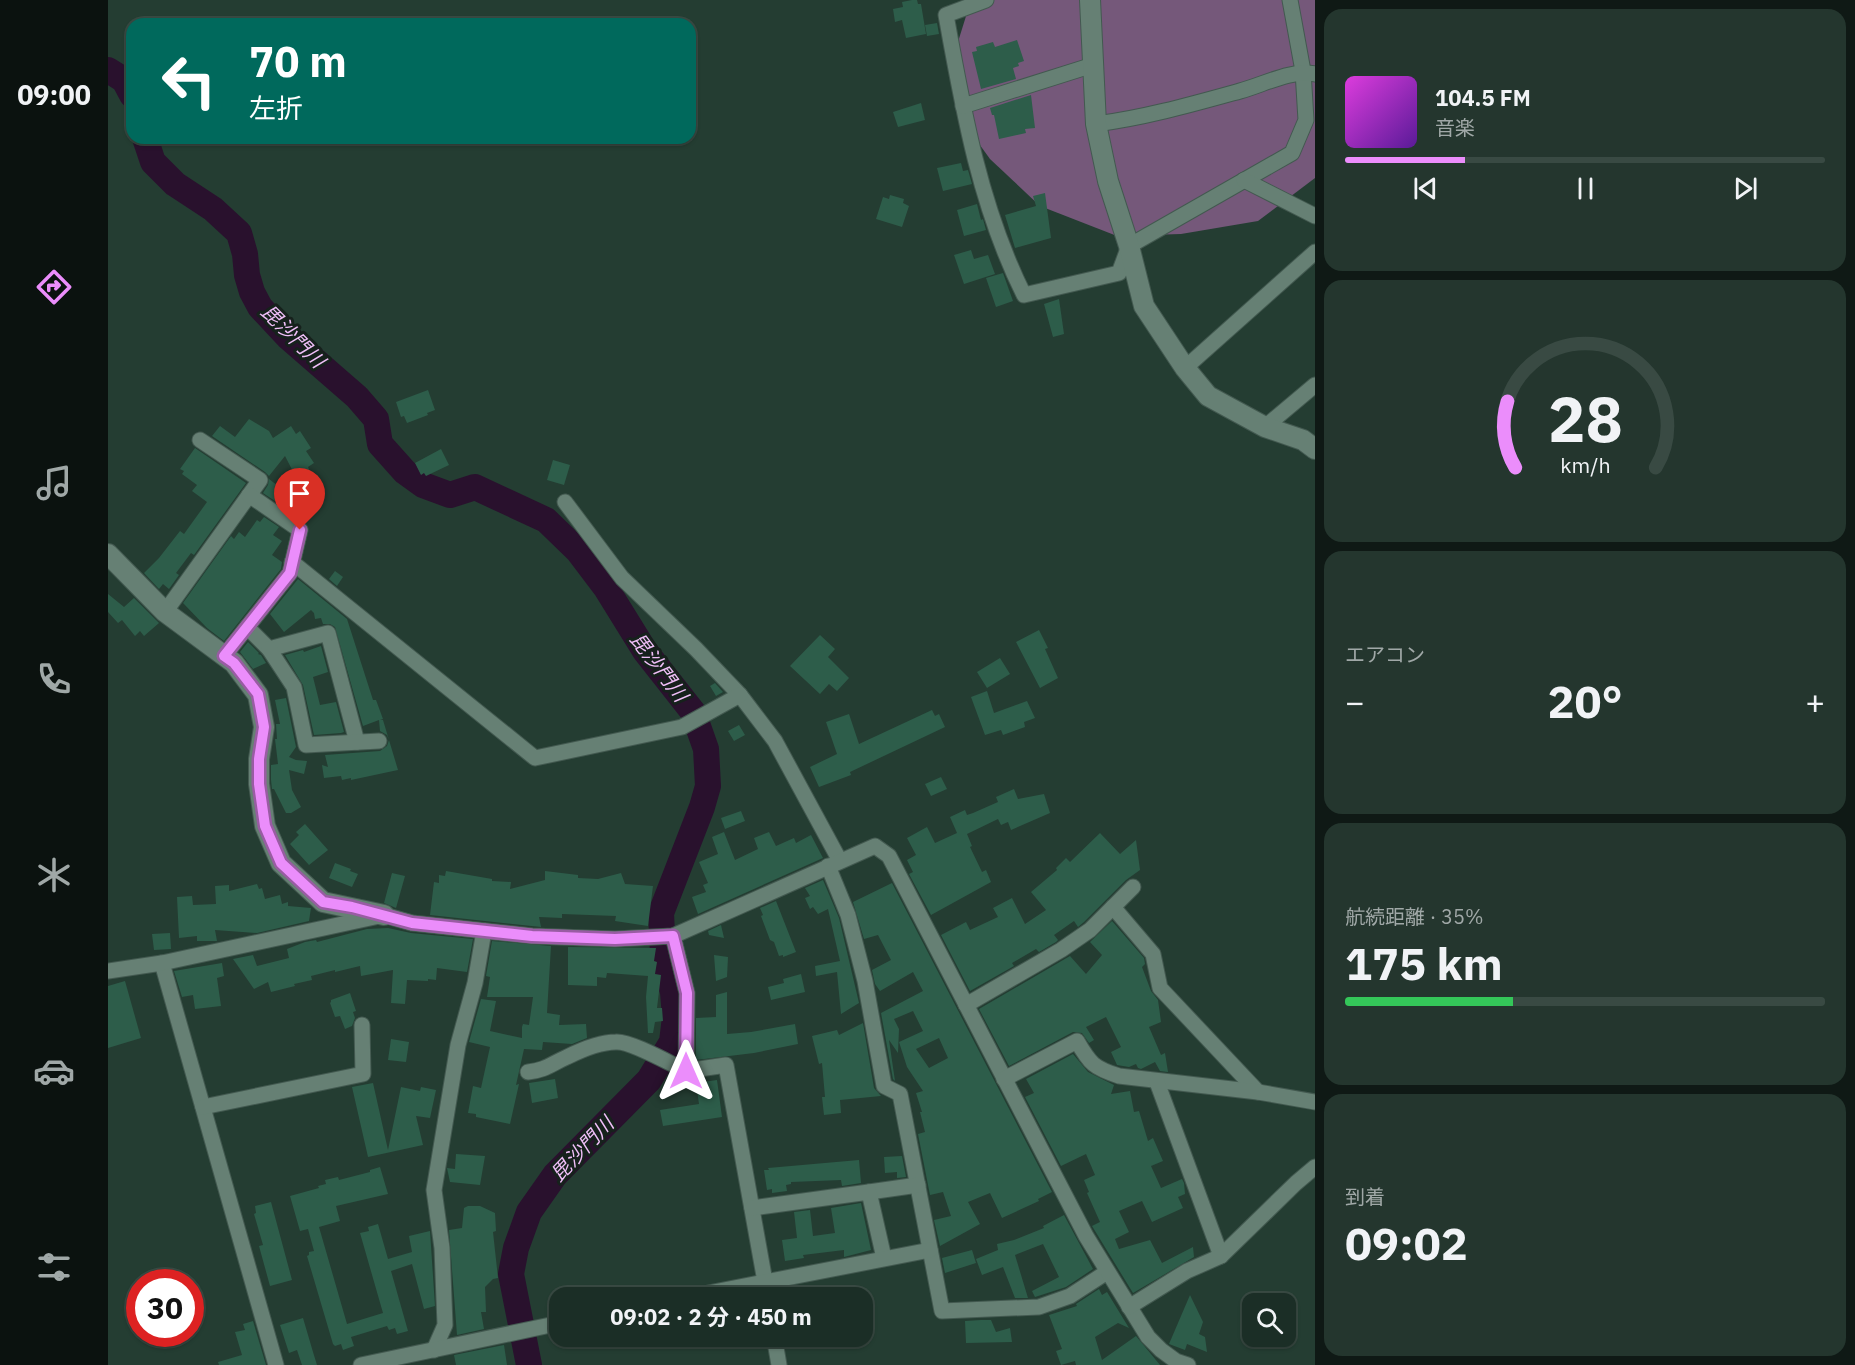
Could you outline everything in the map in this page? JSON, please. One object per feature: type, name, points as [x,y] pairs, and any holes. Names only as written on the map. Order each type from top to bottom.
[{"type":"street","points":[[986,0],[946,15],[963,106],[986,197],[1006,259],[1024,295],[1119,273],[1129,246],[1292,153],[1306,120],[1309,73],[1290,0]]},
{"type":"street","points":[[1090,0],[1096,124],[1108,181],[1129,246],[1144,306],[1185,368],[1208,396],[1265,427],[1304,440],[1315,449]]},
{"type":"street","points":[[963,106],[1093,65]]},
{"type":"street","points":[[1096,124],[1121,121],[1309,73]]},
{"type":"street","points":[[1244,180],[1315,216]]},
{"type":"street","points":[[1185,368],[1315,252]]},
{"type":"street","points":[[1265,427],[1315,385]]},
{"type":"street","points":[[165,612],[260,480],[200,440]]},
{"type":"street","points":[[224,656],[290,573],[300,530],[249,495]]},
{"type":"street","points":[[565,502],[622,578],[740,695],[775,741],[834,864],[865,981],[884,1086],[900,1094],[942,1311],[1039,1307],[1070,1296],[1107,1272]]},
{"type":"street","points":[[108,554],[165,612],[234,663],[258,694],[264,727],[259,759],[259,784],[265,826],[281,863],[323,902],[412,923],[532,936],[603,939],[673,936],[875,846],[889,856],[1107,1272],[1148,1337],[1176,1361],[1188,1365]]},
{"type":"street","points":[[292,562],[535,758],[682,727],[740,695]]},
{"type":"street","points":[[247,627],[269,649],[294,687],[306,745],[380,741]]},
{"type":"street","points":[[269,649],[328,633],[357,742]]},
{"type":"street","points":[[966,1005],[1061,950],[1090,930],[1133,887]]},
{"type":"street","points":[[1113,906],[1153,954],[1160,988],[1258,1092]]},
{"type":"street","points":[[108,972],[162,963],[384,915]]},
{"type":"street","points":[[434,1350],[445,1325],[442,1248],[434,1190],[458,1045],[475,983],[484,931]]},
{"type":"street","points":[[673,936],[687,993],[686,1071]]},
{"type":"street","points":[[162,963],[276,1365]]},
{"type":"street","points":[[203,1107],[363,1074],[362,1025]]},
{"type":"street","points":[[528,1072],[544,1070],[594,1046],[618,1041],[686,1071],[726,1065],[766,1287]]},
{"type":"street","points":[[1004,1079],[1077,1041],[1088,1062],[1098,1069],[1119,1076],[1258,1092],[1315,1102]]},
{"type":"street","points":[[1157,1082],[1221,1256]]},
{"type":"street","points":[[1129,1307],[1187,1271],[1221,1256],[1315,1167]]},
{"type":"street","points":[[752,1208],[918,1185]]},
{"type":"street","points":[[869,1192],[884,1258]]},
{"type":"street","points":[[733,1287],[930,1250]]},
{"type":"street","points":[[361,1365],[395,1361],[434,1350],[549,1325]]},
{"type":"street","points":[[776,1347],[779,1365]]},
{"type":"shaded area","points":[[971,0],[1315,0],[1315,178],[1258,221],[1181,234],[1117,236],[1040,206],[990,159],[956,112],[953,58]]},
{"type":"building","points":[[917,0],[918,4],[921,4],[926,34],[906,38],[902,20],[895,22],[893,9],[903,7],[902,2]]},
{"type":"building","points":[[937,23],[939,34],[927,36],[925,25]]},
{"type":"building","points":[[1017,40],[1024,61],[1013,68],[1016,79],[981,89],[972,52],[977,51],[976,47],[993,42],[995,47]]},
{"type":"building","points":[[1031,95],[1035,128],[1025,129],[1026,133],[999,139],[994,115],[990,108]]},
{"type":"building","points":[[921,103],[925,120],[898,127],[893,112]]},
{"type":"building","points":[[961,163],[963,171],[968,170],[972,184],[943,191],[937,168]]},
{"type":"building","points":[[1045,193],[1051,238],[1015,248],[1005,215],[1036,206],[1033,196]]},
{"type":"building","points":[[890,195],[904,199],[903,203],[909,206],[902,227],[876,219],[883,197],[889,199]]},
{"type":"building","points":[[977,204],[986,230],[964,236],[957,210]]},
{"type":"building","points":[[971,250],[974,259],[988,255],[995,274],[964,284],[954,255]]},
{"type":"building","points":[[1003,273],[1013,301],[996,307],[986,278]]},
{"type":"building","points":[[1059,299],[1064,334],[1053,337],[1044,304]]},
{"type":"building","points":[[428,390],[435,410],[407,423],[404,416],[401,417],[396,402]]},
{"type":"building","points":[[249,419],[269,431],[273,438],[291,426],[296,434],[300,431],[311,448],[306,451],[314,463],[308,467],[313,478],[300,485],[285,456],[269,476],[212,436],[220,426],[235,437]]},
{"type":"building","points":[[195,448],[246,483],[194,555],[191,553],[176,573],[179,575],[169,589],[163,584],[159,589],[144,573],[180,531],[184,534],[207,502],[192,491],[197,485],[182,474],[184,471],[180,469]]},
{"type":"building","points":[[441,449],[449,465],[426,476],[424,473],[421,475],[415,463]]},
{"type":"building","points":[[553,460],[570,465],[564,485],[547,480]]},
{"type":"building","points":[[269,479],[309,510],[302,519],[263,493]]},
{"type":"building","points":[[264,517],[279,527],[273,535],[282,541],[272,555],[282,562],[281,569],[224,641],[207,628],[183,603],[231,536],[234,539],[239,532],[245,537],[257,520],[260,522]]},
{"type":"building","points":[[335,571],[343,577],[337,586],[329,579]]},
{"type":"building","points":[[298,579],[347,619],[373,700],[376,700],[383,719],[380,720],[383,720],[389,740],[387,735],[380,731],[379,720],[363,726],[335,627],[323,624],[321,618],[315,619],[311,610],[284,632],[270,614]]},
{"type":"building","points":[[108,594],[124,607],[134,598],[159,623],[144,636],[140,631],[135,636],[122,620],[118,623],[108,612]]},
{"type":"building","points":[[1039,630],[1058,678],[1040,688],[1016,642]]},
{"type":"building","points":[[820,635],[835,649],[828,657],[849,678],[837,691],[829,684],[820,694],[790,666]]},
{"type":"building","points":[[248,642],[266,663],[253,669],[240,652]]},
{"type":"building","points":[[321,646],[328,672],[313,677],[320,705],[336,702],[344,732],[314,735],[303,685],[285,655]]},
{"type":"building","points":[[1000,658],[1010,674],[987,688],[977,672]]},
{"type":"building","points":[[715,683],[723,692],[716,696],[710,686]]},
{"type":"building","points":[[987,691],[994,713],[1027,701],[1035,718],[1024,722],[1025,727],[1003,735],[1001,730],[985,735],[971,697]]},
{"type":"building","points":[[286,698],[296,747],[289,757],[307,761],[304,774],[289,770],[292,790],[301,807],[291,813],[286,813],[272,789],[271,780],[271,765],[278,764],[275,739],[277,739],[276,724],[280,724],[275,700]]},
{"type":"building","points":[[932,710],[935,716],[939,714],[945,727],[850,772],[851,775],[819,787],[810,767],[837,754],[826,722],[849,714],[859,744]]},
{"type":"building","points":[[739,725],[745,735],[734,741],[728,731]]},
{"type":"building","points":[[389,740],[398,770],[351,780],[351,778],[342,780],[341,776],[324,778],[322,765],[328,767],[325,755],[380,751],[387,746]]},
{"type":"building","points":[[941,777],[947,789],[931,796],[925,784]]},
{"type":"building","points":[[1014,789],[1018,799],[1044,794],[1050,813],[1011,830],[1008,822],[1001,825],[998,819],[967,834],[972,846],[970,847],[982,872],[986,870],[991,882],[931,915],[909,874],[913,872],[907,860],[916,855],[907,838],[927,827],[935,843],[957,833],[950,817],[965,810],[967,815],[973,813],[998,802],[996,797]]},
{"type":"building","points":[[741,811],[745,821],[725,829],[721,818]]},
{"type":"building","points":[[305,824],[328,850],[309,865],[290,844],[299,835],[296,832]]},
{"type":"building","points":[[724,832],[735,860],[758,849],[754,838],[769,832],[776,846],[794,838],[796,843],[811,835],[823,858],[698,914],[692,897],[706,892],[703,885],[708,883],[699,862],[718,854],[712,837]]},
{"type":"building","points":[[1100,833],[1120,854],[1136,840],[1140,870],[1126,880],[1078,927],[1074,921],[1054,935],[1058,940],[1056,942],[1039,952],[1036,949],[1012,963],[1014,966],[970,991],[941,935],[966,922],[970,930],[998,917],[993,908],[1012,898],[1025,924],[1046,910],[1031,892],[1057,870],[1056,868],[1066,858],[1070,862]]},
{"type":"building","points":[[335,863],[358,874],[352,887],[329,878]]},
{"type":"building","points":[[446,871],[492,879],[492,881],[511,882],[510,889],[545,880],[545,871],[578,875],[578,878],[598,879],[621,873],[625,884],[653,886],[648,926],[615,921],[616,916],[562,914],[562,918],[539,917],[541,927],[430,915],[434,882],[439,883],[439,875],[445,876]]},
{"type":"building","points":[[392,873],[405,876],[396,908],[384,903]]},
{"type":"building","points":[[823,880],[839,918],[859,1003],[841,1014],[837,972],[816,976],[815,966],[840,961],[828,909],[818,914],[813,907],[810,909],[805,898],[810,896],[805,888]]},
{"type":"building","points":[[892,883],[1052,1192],[1038,1199],[1039,1201],[1002,1218],[990,1193],[968,1202],[980,1224],[940,1246],[934,1220],[951,1216],[943,1192],[930,1195],[918,1134],[925,1132],[916,1093],[923,1091],[907,1067],[899,1042],[923,1031],[913,1011],[894,1019],[899,1029],[898,1053],[889,1040],[895,1081],[881,1013],[923,991],[913,972],[880,991],[875,984],[872,970],[891,960],[878,935],[864,939],[853,902]],"holes":[[[939,1038],[948,1058],[929,1068],[916,1049]]]},
{"type":"building","points":[[257,884],[259,889],[262,888],[265,899],[280,895],[282,904],[288,902],[288,906],[311,908],[309,921],[257,933],[215,930],[217,941],[197,941],[197,936],[179,938],[177,897],[192,896],[193,905],[216,904],[215,886],[229,885],[229,891]]},
{"type":"building","points":[[776,901],[796,952],[783,957],[783,955],[779,956],[774,942],[770,940],[760,908]]},
{"type":"building","points":[[1112,921],[1144,958],[1145,964],[1142,967],[1151,991],[1158,1000],[1161,1022],[1149,1027],[1161,1055],[1165,1053],[1168,1072],[1160,1071],[1155,1062],[1141,1069],[1136,1064],[1129,1067],[1117,1065],[1111,1052],[1121,1047],[1106,1017],[1086,1027],[1094,1040],[1089,1043],[1082,1033],[1073,1032],[1009,1066],[979,1009],[1070,956],[1086,974],[1102,955],[1090,942]]},
{"type":"building","points":[[721,925],[724,938],[709,935],[708,931]]},
{"type":"building","points":[[388,928],[411,933],[473,939],[467,972],[437,968],[436,980],[407,980],[405,1004],[391,1003],[393,970],[361,976],[360,966],[335,972],[335,970],[311,976],[312,980],[294,984],[295,986],[271,992],[268,982],[254,989],[233,959],[253,955],[257,966],[289,958],[287,949],[305,942],[316,940],[317,942],[367,929]]},
{"type":"building","points":[[170,933],[171,949],[154,950],[152,934]]},
{"type":"building","points":[[492,941],[551,946],[547,1013],[560,1015],[559,1025],[586,1024],[587,1038],[572,1044],[543,1042],[542,1050],[524,1049],[510,1124],[476,1117],[476,1114],[468,1113],[473,1086],[481,1088],[490,1047],[469,1042],[481,999],[496,1001],[490,1031],[522,1038],[523,1024],[529,1025],[533,997],[487,997],[490,977],[486,976]]},
{"type":"building","points":[[568,947],[656,948],[655,974],[661,975],[657,1008],[662,1008],[663,1021],[655,1022],[653,1033],[648,1033],[646,997],[648,976],[607,973],[606,978],[597,977],[597,986],[568,985]]},
{"type":"building","points":[[714,955],[728,957],[727,977],[716,981]]},
{"type":"building","points":[[222,963],[224,976],[217,978],[221,1006],[195,1009],[193,995],[182,997],[174,971]]},
{"type":"building","points":[[801,974],[805,992],[771,1000],[768,987],[784,983],[783,979]]},
{"type":"building","points":[[125,981],[141,1038],[108,1048],[108,986]]},
{"type":"building","points":[[727,992],[727,1034],[795,1024],[798,1044],[754,1053],[696,1060],[696,1018],[716,1017],[716,995]]},
{"type":"building","points":[[350,993],[356,1011],[353,1012],[355,1018],[352,1026],[345,1029],[340,1016],[335,1017],[330,1003],[331,1000]]},
{"type":"building","points":[[863,1023],[874,1088],[881,1096],[840,1100],[841,1113],[824,1115],[822,1063],[819,1064],[812,1036],[837,1030],[839,1035]]},
{"type":"building","points":[[391,1039],[409,1042],[406,1062],[388,1060]]},
{"type":"building","points":[[1073,1054],[1088,1072],[1114,1085],[1111,1094],[1130,1091],[1134,1112],[1139,1111],[1148,1141],[1153,1138],[1163,1161],[1151,1166],[1161,1188],[1182,1179],[1184,1183],[1185,1194],[1178,1197],[1183,1208],[1152,1222],[1142,1201],[1119,1211],[1129,1232],[1115,1239],[1119,1249],[1150,1240],[1162,1263],[1193,1247],[1194,1257],[1133,1293],[1092,1226],[1100,1222],[1087,1193],[1089,1192],[1084,1180],[1095,1175],[1086,1154],[1061,1166],[1025,1097],[1034,1093],[1026,1079]]},
{"type":"building","points":[[555,1079],[558,1098],[532,1103],[529,1083]]},
{"type":"building","points":[[717,1080],[722,1117],[663,1126],[660,1110],[699,1104],[696,1083]]},
{"type":"building","points":[[373,1083],[388,1150],[401,1087],[420,1091],[421,1087],[436,1090],[430,1118],[416,1116],[423,1145],[368,1157],[352,1087]]},
{"type":"building","points":[[456,1154],[485,1156],[480,1185],[450,1182],[447,1168],[455,1169]]},
{"type":"building","points":[[902,1156],[906,1177],[897,1178],[897,1172],[885,1173],[884,1157]]},
{"type":"building","points":[[859,1160],[861,1183],[842,1186],[841,1180],[791,1182],[786,1185],[787,1191],[772,1193],[772,1189],[767,1190],[764,1170],[769,1170],[768,1168]]},
{"type":"building","points":[[380,1167],[388,1194],[336,1206],[340,1221],[319,1227],[347,1324],[383,1313],[360,1233],[369,1231],[368,1227],[378,1224],[388,1259],[412,1252],[409,1236],[430,1231],[435,1306],[424,1309],[412,1264],[391,1271],[408,1331],[397,1334],[395,1328],[389,1330],[387,1326],[351,1337],[354,1346],[343,1350],[341,1344],[335,1346],[333,1344],[307,1256],[309,1252],[314,1251],[308,1229],[300,1231],[290,1196],[319,1188],[318,1186],[326,1184],[325,1180],[338,1177],[339,1180]]},
{"type":"building","points":[[271,1202],[292,1280],[270,1286],[259,1246],[263,1245],[254,1214],[256,1213],[255,1206]]},
{"type":"building","points":[[861,1203],[871,1250],[844,1257],[844,1250],[803,1255],[804,1258],[785,1261],[782,1240],[797,1238],[794,1212],[810,1210],[813,1236],[835,1233],[831,1208]]},
{"type":"building","points":[[480,1206],[495,1213],[496,1231],[493,1232],[498,1278],[493,1279],[485,1287],[486,1312],[481,1312],[484,1329],[457,1335],[449,1230],[462,1228],[464,1208]]},
{"type":"building","points":[[1064,1215],[1093,1269],[1066,1287],[1035,1297],[1032,1291],[1059,1277],[1043,1244],[1015,1255],[1028,1298],[1015,1298],[1003,1267],[982,1275],[976,1259],[998,1250],[997,1244],[1044,1228],[1043,1226]]},
{"type":"building","points":[[972,1250],[976,1263],[945,1273],[942,1258]]},
{"type":"building","points":[[1099,1289],[1102,1295],[1107,1292],[1129,1328],[1118,1323],[1095,1337],[1102,1360],[1136,1336],[1160,1365],[1076,1365],[1075,1361],[1061,1365],[1056,1351],[1062,1349],[1049,1315],[1077,1306],[1076,1304]]},
{"type":"building","points":[[1190,1295],[1203,1322],[1199,1334],[1205,1337],[1207,1352],[1187,1344],[1185,1350],[1169,1344]]},
{"type":"building","points":[[303,1318],[317,1365],[302,1365],[297,1350],[289,1353],[280,1325]]},
{"type":"building","points":[[991,1320],[996,1332],[1010,1328],[1012,1342],[966,1343],[965,1321]]},
{"type":"building","points":[[253,1321],[266,1365],[219,1365],[218,1362],[242,1355],[235,1332],[245,1330],[243,1324]]},
{"type":"building","points":[[504,1345],[507,1365],[456,1365],[454,1355]]},
{"type":"waterway","name":"毘沙門川","points":[[108,70],[126,84]]},
{"type":"waterway","name":"毘沙門川","points":[[147,144],[153,162],[175,184],[213,209],[239,233],[245,254],[247,275],[260,307],[288,337],[357,397],[376,419],[380,444],[405,472],[423,485],[450,495],[475,487],[546,520],[578,551],[606,588],[645,651],[693,712],[706,749],[708,786],[661,913],[663,955],[673,992],[675,1017],[672,1042],[649,1080],[555,1175],[529,1212],[516,1248],[511,1274],[529,1365]]},
{"type":"route","points":[[300,530],[290,573],[224,656],[234,663],[258,694],[264,727],[259,759],[259,784],[265,826],[281,863],[323,902],[412,923],[532,936],[615,939],[673,936],[687,993],[686,1071]]}]
